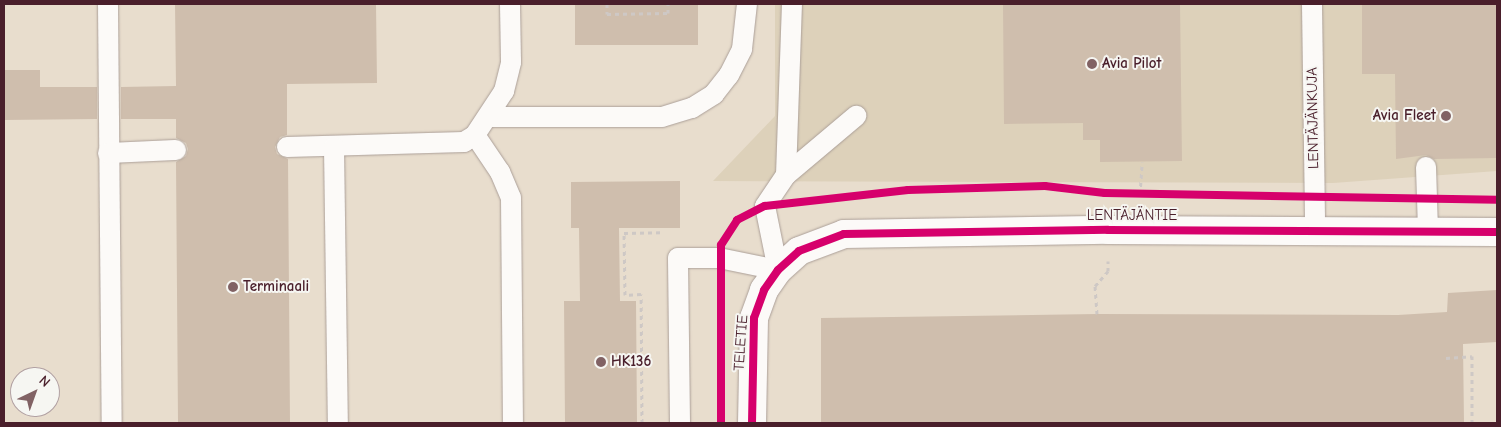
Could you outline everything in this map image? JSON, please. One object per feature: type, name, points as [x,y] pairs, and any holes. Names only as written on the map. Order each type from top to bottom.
[{"type":"street","name":"LENTÄJÄNTIE","points":[[778,270],[799,251],[844,234],[1108,230],[1497,232]]},
{"type":"street","name":"TELETIE","points":[[752,423],[754,318],[764,290],[778,270]]},
{"type":"lane","points":[[108,4],[112,423]]},
{"type":"lane","points":[[287,147],[464,142],[474,135],[504,91],[511,62],[510,4]]},
{"type":"lane","points":[[488,117],[662,117],[692,108],[714,94],[729,75],[742,49],[747,4]]},
{"type":"lane","points":[[786,175],[792,4]]},
{"type":"lane","name":"LENTÄJÄNKUJA","points":[[1312,4],[1315,232]]},
{"type":"lane","points":[[680,423],[678,258],[719,258],[778,270],[765,206],[786,175],[856,116]]},
{"type":"lane","points":[[474,135],[500,172],[510,198],[513,423]]},
{"type":"lane","points":[[334,147],[338,423]]},
{"type":"lane","points":[[108,154],[176,150]]},
{"type":"lane","points":[[1426,167],[1428,231]]},
{"type":"path","points":[[607,4],[607,14],[668,13],[668,4]]},
{"type":"path","points":[[1140,194],[1142,162]]},
{"type":"path","points":[[1132,194],[1150,194]]},
{"type":"path","points":[[1446,358],[1472,356],[1472,423]]},
{"type":"shaded area","points":[[775,4],[1497,4],[1497,171],[1333,183],[713,181],[775,116]]},
{"type":"building","name":"Terminaali","points":[[175,4],[376,4],[377,83],[287,84],[287,135],[280,137],[275,147],[277,154],[288,159],[290,423],[178,423],[176,162],[186,156],[188,149],[186,143],[176,138],[176,119],[121,119],[121,87],[176,86]]},
{"type":"building","points":[[575,4],[698,4],[698,45],[575,45]]},
{"type":"building","name":"Avia Pilot","points":[[1003,4],[1180,4],[1182,161],[1100,162],[1100,140],[1083,140],[1083,123],[1004,124]]},
{"type":"building","name":"Avia Fleet","points":[[1362,4],[1497,4],[1497,158],[1434,159],[1426,155],[1396,159],[1395,74],[1362,74]]},
{"type":"building","points":[[4,70],[40,70],[40,87],[97,87],[97,119],[4,120]]},
{"type":"building","points":[[680,181],[680,228],[619,228],[620,301],[636,301],[637,423],[565,423],[564,301],[580,301],[579,228],[571,228],[571,182]]},
{"type":"building","points":[[1497,290],[1497,342],[1463,344],[1464,423],[821,423],[821,318],[1097,314],[1398,315],[1447,312],[1448,293]]},
{"type":"cycle path","points":[[721,423],[721,245],[737,220],[765,206],[908,190],[1045,186],[1105,193],[1497,200]]},
{"type":"cycle path","points":[[752,423],[754,318],[764,290],[778,270],[799,251],[844,234],[1108,230],[1497,232]]},
{"type":"place","name":"Avia Pilot","points":[[1092,64]]},
{"type":"place","name":"Avia Fleet","points":[[1446,116]]},
{"type":"place","name":"Terminaali","points":[[233,287]]},
{"type":"place","name":"HK136","points":[[601,362]]}]
